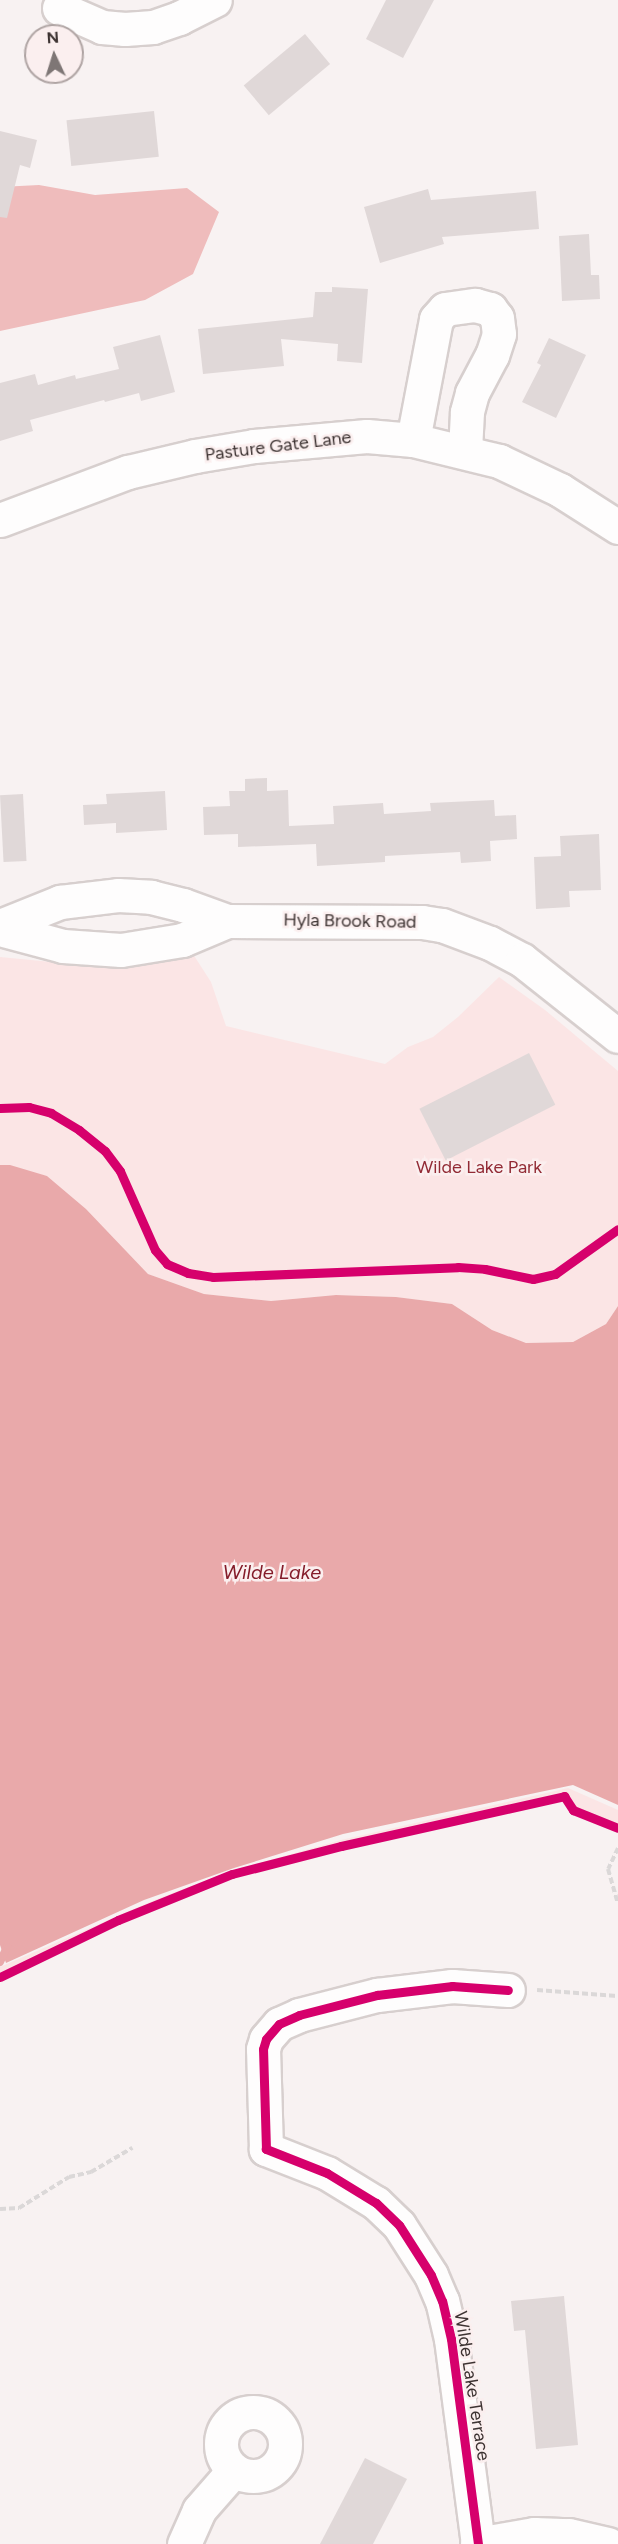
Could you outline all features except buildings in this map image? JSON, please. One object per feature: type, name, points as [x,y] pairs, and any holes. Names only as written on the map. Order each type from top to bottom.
[{"type":"street","points":[[59,8],[102,27],[126,29],[162,24],[215,0]]},
{"type":"street","points":[[413,440],[436,319],[445,309],[475,305],[490,309],[497,318],[500,334],[472,393],[467,412],[465,451]]},
{"type":"street","name":"Pasture Gate Lane","points":[[0,520],[128,472],[195,456],[317,439],[367,436],[413,440],[499,461],[586,505],[618,527]]},
{"type":"street","name":"Hyla Brook Road","points":[[0,928],[60,902],[118,895],[150,897],[183,905],[227,921],[397,920],[442,926],[490,943],[522,960],[618,1036]]},
{"type":"street","name":"Hyla Brook Road","points":[[0,928],[63,946],[121,950],[182,940],[227,921]]},
{"type":"street","name":"Wilde Lake Terrace","points":[[477,2544],[451,2339],[442,2301],[418,2251],[399,2224],[376,2203],[327,2173],[266,2149],[262,2049],[266,2039],[279,2024],[299,2015],[377,1995],[452,1986],[508,1990]]},
{"type":"street","points":[[184,2544],[199,2510],[234,2470]]},
{"type":"street","points":[[477,2544],[534,2534],[569,2535],[608,2544]]},
{"type":"path","points":[[0,1108],[29,1107],[51,1113],[79,1130],[105,1150],[120,1171],[156,1250],[167,1264],[188,1273],[213,1277],[458,1267],[485,1269],[533,1279],[555,1274],[618,1229]]},
{"type":"path","points":[[0,1977],[127,1916],[232,1874],[341,1846],[564,1796],[573,1810],[618,1828]]},
{"type":"path","points":[[618,1848],[608,1869],[618,1903]]},
{"type":"path","points":[[554,1991],[617,1996]]},
{"type":"path","points":[[0,2208],[19,2208],[69,2177],[91,2172],[132,2148]]},
{"type":"green space","name":"Wilde Lake Park","points":[[193,954],[211,982],[226,1026],[385,1064],[408,1047],[433,1037],[458,1017],[499,977],[545,1010],[618,1071],[618,1306],[606,1324],[573,1342],[526,1343],[492,1330],[452,1304],[396,1297],[336,1295],[271,1301],[204,1294],[148,1274],[86,1209],[47,1176],[0,1165],[0,957],[103,967]]},
{"type":"green space","points":[[568,1788],[618,1810],[618,1828],[573,1810],[564,1796],[341,1846],[232,1874],[118,1920],[0,1977],[0,1967],[157,1899],[234,1870],[341,1840]]},
{"type":"shaded area","points":[[39,185],[95,195],[187,188],[219,212],[193,274],[145,300],[0,331],[0,187]]},
{"type":"water","name":"Wilde Lake","points":[[0,1165],[10,1165],[47,1176],[86,1209],[148,1274],[204,1294],[271,1301],[336,1295],[396,1297],[452,1304],[492,1330],[526,1343],[573,1342],[606,1324],[618,1306],[618,1805],[573,1785],[343,1834],[234,1868],[144,1900],[6,1963],[0,1945]]},
{"type":"waterway","points":[[0,1962],[7,1947]]},
{"type":"cycle path","points":[[0,1108],[29,1107],[51,1113],[79,1130],[105,1151],[120,1171],[155,1250],[167,1264],[188,1273],[213,1277],[458,1267],[485,1269],[533,1279],[555,1274],[618,1229]]},
{"type":"cycle path","points":[[0,1977],[118,1920],[232,1874],[341,1846],[564,1796],[573,1810],[618,1828]]},
{"type":"cycle path","points":[[478,2544],[451,2339],[442,2301],[431,2275],[399,2225],[376,2203],[327,2173],[266,2149],[263,2049],[266,2039],[279,2024],[299,2015],[377,1995],[452,1986],[508,1990]]}]
